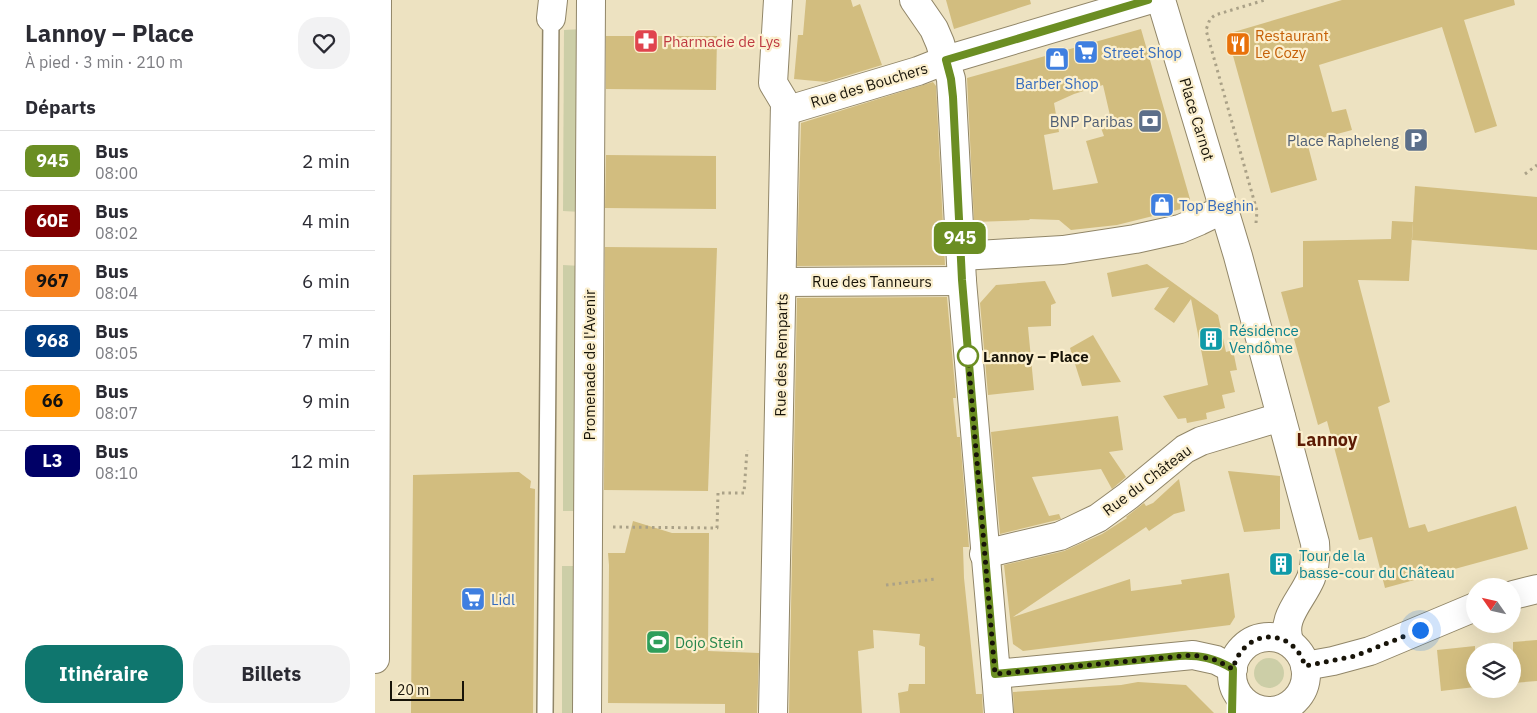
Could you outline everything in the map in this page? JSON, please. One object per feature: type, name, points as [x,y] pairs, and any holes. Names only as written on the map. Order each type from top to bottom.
[{"type":"street","points":[[375,660],[377,0]]},
{"type":"street","name":"Rue des Remparts","points":[[773,713],[785,111],[785,103],[773,83],[778,0]]},
{"type":"street","points":[[914,0],[934,29],[951,79],[961,268],[999,713]]},
{"type":"street","name":"Place Carnot","points":[[1161,0],[1224,209],[1312,528],[1316,554],[1312,576],[1287,623],[1287,635],[1290,643]]},
{"type":"street","name":"Rue des Bouchers","points":[[785,111],[1132,3]]},
{"type":"street","name":"Promenade de l'Avenir","points":[[587,713],[591,8]]},
{"type":"street","name":"Rue des Tanneurs","points":[[782,282],[961,268],[1135,239],[1199,222],[1224,209]]},
{"type":"street","name":"Rue du Château","points":[[985,554],[1060,536],[1073,530],[1098,518],[1185,449],[1201,440],[1281,417]]},
{"type":"street","points":[[1521,593],[1537,589]]},
{"type":"street","points":[[1305,666],[1370,651],[1466,611]]},
{"type":"street","points":[[995,674],[1193,655],[1216,660],[1233,675],[1238,694],[1247,703],[1265,710],[1276,711],[1294,701],[1302,691],[1306,679],[1305,666],[1301,655],[1290,643],[1274,637],[1257,639],[1243,648],[1236,658],[1233,675],[1232,713]]},
{"type":"lane","points":[[545,713],[552,9]]},
{"type":"path","points":[[1206,30],[1210,19],[1221,12],[1265,0]]},
{"type":"path","points":[[1525,174],[1537,165]]},
{"type":"path","points":[[588,527],[717,528],[717,493],[744,493],[747,450]]},
{"type":"path","points":[[886,585],[935,579]]},
{"type":"green space","points":[[582,29],[581,212],[563,211],[564,30]]},
{"type":"green space","points":[[563,265],[581,266],[581,511],[563,511]]},
{"type":"green space","points":[[562,566],[580,566],[580,713],[562,713]]},
{"type":"green space","points":[[1269,658],[1280,662],[1284,673],[1280,684],[1269,688],[1258,684],[1254,673],[1258,662]]},
{"type":"building","points":[[806,0],[851,0],[853,7],[860,4],[882,65],[826,82],[794,79],[798,35],[803,35]]},
{"type":"building","points":[[946,0],[1030,0],[1031,4],[954,29]]},
{"type":"building","points":[[1342,0],[1514,0],[1515,5],[1464,20],[1497,126],[1475,133],[1442,27],[1319,65],[1332,112],[1346,109],[1352,130],[1307,142],[1317,180],[1271,193],[1227,34]]},
{"type":"building","points":[[1141,29],[1190,199],[1185,208],[1117,225],[1071,230],[1059,220],[1029,219],[974,222],[967,78]],"holes":[[[1103,85],[1112,124],[1101,128],[1104,136],[1086,141],[1098,183],[1053,190],[1044,135],[1059,132],[1054,103],[1074,94]]]},
{"type":"building","points":[[606,36],[717,36],[716,90],[606,89]]},
{"type":"building","points":[[933,82],[936,86],[945,265],[797,266],[801,123]]},
{"type":"building","points":[[606,155],[716,156],[716,209],[605,208]]},
{"type":"building","points":[[1415,186],[1537,197],[1537,250],[1412,240]]},
{"type":"building","points":[[1392,221],[1413,222],[1409,281],[1358,280],[1390,402],[1378,407],[1409,528],[1425,524],[1428,532],[1516,506],[1528,549],[1385,588],[1372,537],[1359,540],[1327,421],[1318,425],[1281,292],[1303,287],[1303,241],[1391,239]]},
{"type":"building","points":[[605,247],[717,248],[708,491],[604,490]]},
{"type":"building","name":"Résidence Vendôme","points":[[1147,264],[1218,315],[1226,352],[1233,350],[1237,370],[1230,371],[1235,392],[1222,395],[1225,408],[1206,413],[1207,419],[1187,423],[1186,418],[1178,419],[1163,396],[1208,385],[1191,299],[1174,323],[1154,309],[1169,287],[1112,297],[1107,273]]},
{"type":"building","points":[[1045,281],[1056,303],[1051,305],[1051,326],[1028,327],[1034,390],[988,395],[980,303],[996,285]]},
{"type":"building","points":[[947,297],[956,398],[953,398],[957,437],[960,437],[969,547],[963,547],[964,578],[976,694],[982,694],[983,713],[900,713],[898,693],[908,691],[909,684],[925,684],[925,647],[919,645],[920,634],[873,630],[874,648],[858,651],[862,713],[789,713],[797,298]]},
{"type":"building","points":[[1093,335],[1121,382],[1082,386],[1070,348]]},
{"type":"building","points":[[1118,416],[1123,450],[1109,452],[1126,477],[1112,489],[1101,469],[1032,477],[1049,516],[1059,514],[1061,519],[1000,534],[991,432]]},
{"type":"building","points":[[1228,471],[1280,476],[1280,529],[1244,532]]},
{"type":"building","name":"Lidl","points":[[519,472],[531,481],[530,488],[535,489],[533,713],[411,713],[413,475]]},
{"type":"building","points":[[1179,479],[1185,511],[1174,514],[1149,531],[1146,527],[1013,617],[1130,579],[1131,591],[1182,584],[1181,580],[1229,573],[1235,617],[1230,625],[1023,651],[1013,644],[1004,565],[1064,551],[1102,534],[1127,518],[1144,503],[1146,506],[1153,503]]},
{"type":"building","name":"Dojo Stein","points":[[633,521],[672,533],[709,533],[708,651],[759,653],[757,713],[725,713],[725,704],[608,703],[608,553],[625,553]]},
{"type":"building","points":[[1537,640],[1537,681],[1521,682],[1521,643],[1513,642]]},
{"type":"building","points":[[1466,647],[1466,688],[1441,691],[1437,650]]},
{"type":"building","points":[[1138,682],[1186,685],[1214,713],[1014,713],[1013,692],[1121,685]]},
{"type":"bus line","name":"945","points":[[1148,0],[946,60],[953,97],[962,280],[995,674],[1179,656],[1204,656],[1233,669],[1232,713]]},
{"type":"place","name":"Pharmacie de Lys","points":[[646,41]]},
{"type":"place","name":"Restaurant Le Cozy","points":[[1238,44]]},
{"type":"place","name":"Street Shop","points":[[1086,52]]},
{"type":"place","name":"Barber Shop","points":[[1057,59]]},
{"type":"place","name":"BNP Paribas","points":[[1150,121]]},
{"type":"place","name":"Place Rapheleng","points":[[1416,140]]},
{"type":"place","name":"Top Beghin","points":[[1162,205]]},
{"type":"place","name":"Résidence Vendôme","points":[[1211,339]]},
{"type":"place","name":"Lannoy – Place","points":[[968,356]]},
{"type":"place","name":"Tour de la basse-cour du Château","points":[[1281,564]]},
{"type":"place","name":"Lidl","points":[[473,599]]},
{"type":"place","name":"Dojo Stein","points":[[658,642]]},
{"type":"district","name":"Lannoy","points":[[1327,439]]},
{"type":"route","points":[[968,356],[995,674],[1193,655],[1216,660],[1233,669],[1236,658],[1247,644],[1257,639],[1268,637],[1280,638],[1290,643],[1298,650],[1305,666],[1355,656],[1420,630]]}]
